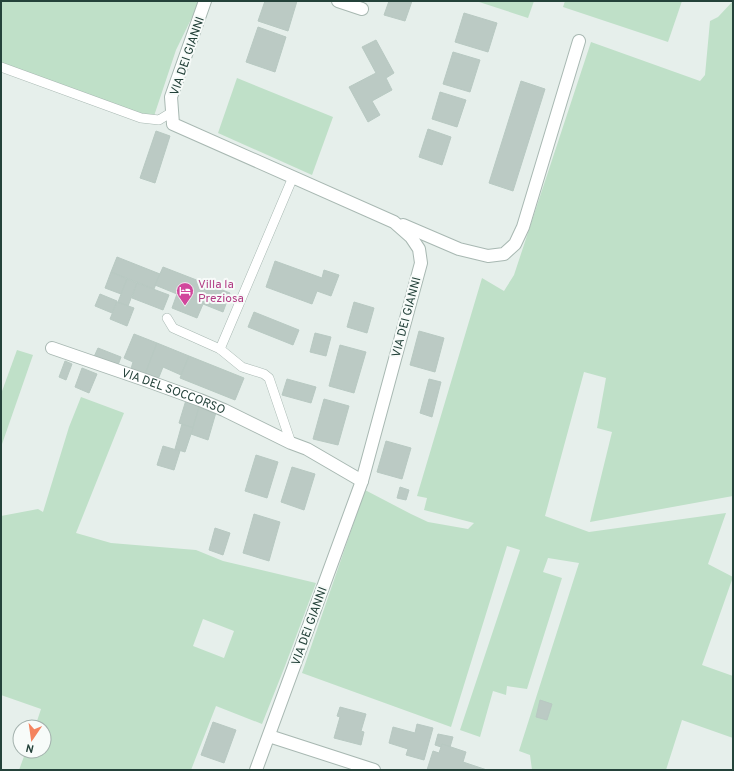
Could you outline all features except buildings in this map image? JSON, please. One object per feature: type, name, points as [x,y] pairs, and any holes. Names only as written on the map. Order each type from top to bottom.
[{"type":"street","name":"VIA DEI GIANNI","points":[[205,1],[171,97],[173,124],[394,222],[411,236],[419,249],[421,263],[362,481],[256,770]]},
{"type":"street","points":[[338,1],[362,10]]},
{"type":"street","points":[[394,222],[458,249],[488,256],[504,254],[515,244],[523,227],[579,41]]},
{"type":"street","name":"VIA DEL SOCCORSO","points":[[52,348],[200,400],[224,410],[307,450],[362,481]]},
{"type":"street","points":[[268,736],[374,770]]},
{"type":"lane","points":[[1,68],[141,118],[159,120],[172,112]]},
{"type":"lane","points":[[220,349],[293,177]]},
{"type":"lane","points":[[167,318],[173,328],[220,349],[242,367],[264,374],[269,378],[291,443]]},
{"type":"green space","points":[[1,1],[194,1],[199,3],[176,50],[153,119],[1,63]]},
{"type":"green space","points":[[476,1],[534,1],[528,18]]},
{"type":"green space","points":[[565,1],[682,1],[668,42],[563,7]]},
{"type":"green space","points":[[733,1],[733,496],[590,522],[612,432],[597,428],[606,378],[584,372],[545,516],[589,532],[726,513],[708,564],[733,577],[702,665],[733,676],[733,738],[682,720],[666,770],[532,770],[530,755],[519,751],[579,563],[548,558],[543,572],[562,578],[527,689],[507,686],[506,695],[493,691],[480,737],[460,730],[520,550],[507,546],[451,727],[302,673],[365,490],[428,522],[468,529],[474,523],[424,510],[427,498],[417,496],[482,278],[504,291],[514,275],[591,42],[700,81],[705,75],[710,21],[718,17]]},
{"type":"green space","points":[[237,78],[333,117],[312,175],[218,133]]},
{"type":"green space","points":[[17,350],[33,355],[1,447],[1,394]]},
{"type":"green space","points":[[81,397],[124,413],[76,533],[111,543],[196,550],[223,561],[316,583],[262,724],[216,706],[191,770],[19,770],[23,759],[52,759],[52,719],[38,719],[41,709],[1,695],[1,516],[38,509],[43,512],[69,427]],"holes":[[[203,619],[234,631],[224,658],[193,646]]]},
{"type":"place","name":"Villa la Preziosa","points":[[185,306]]}]
